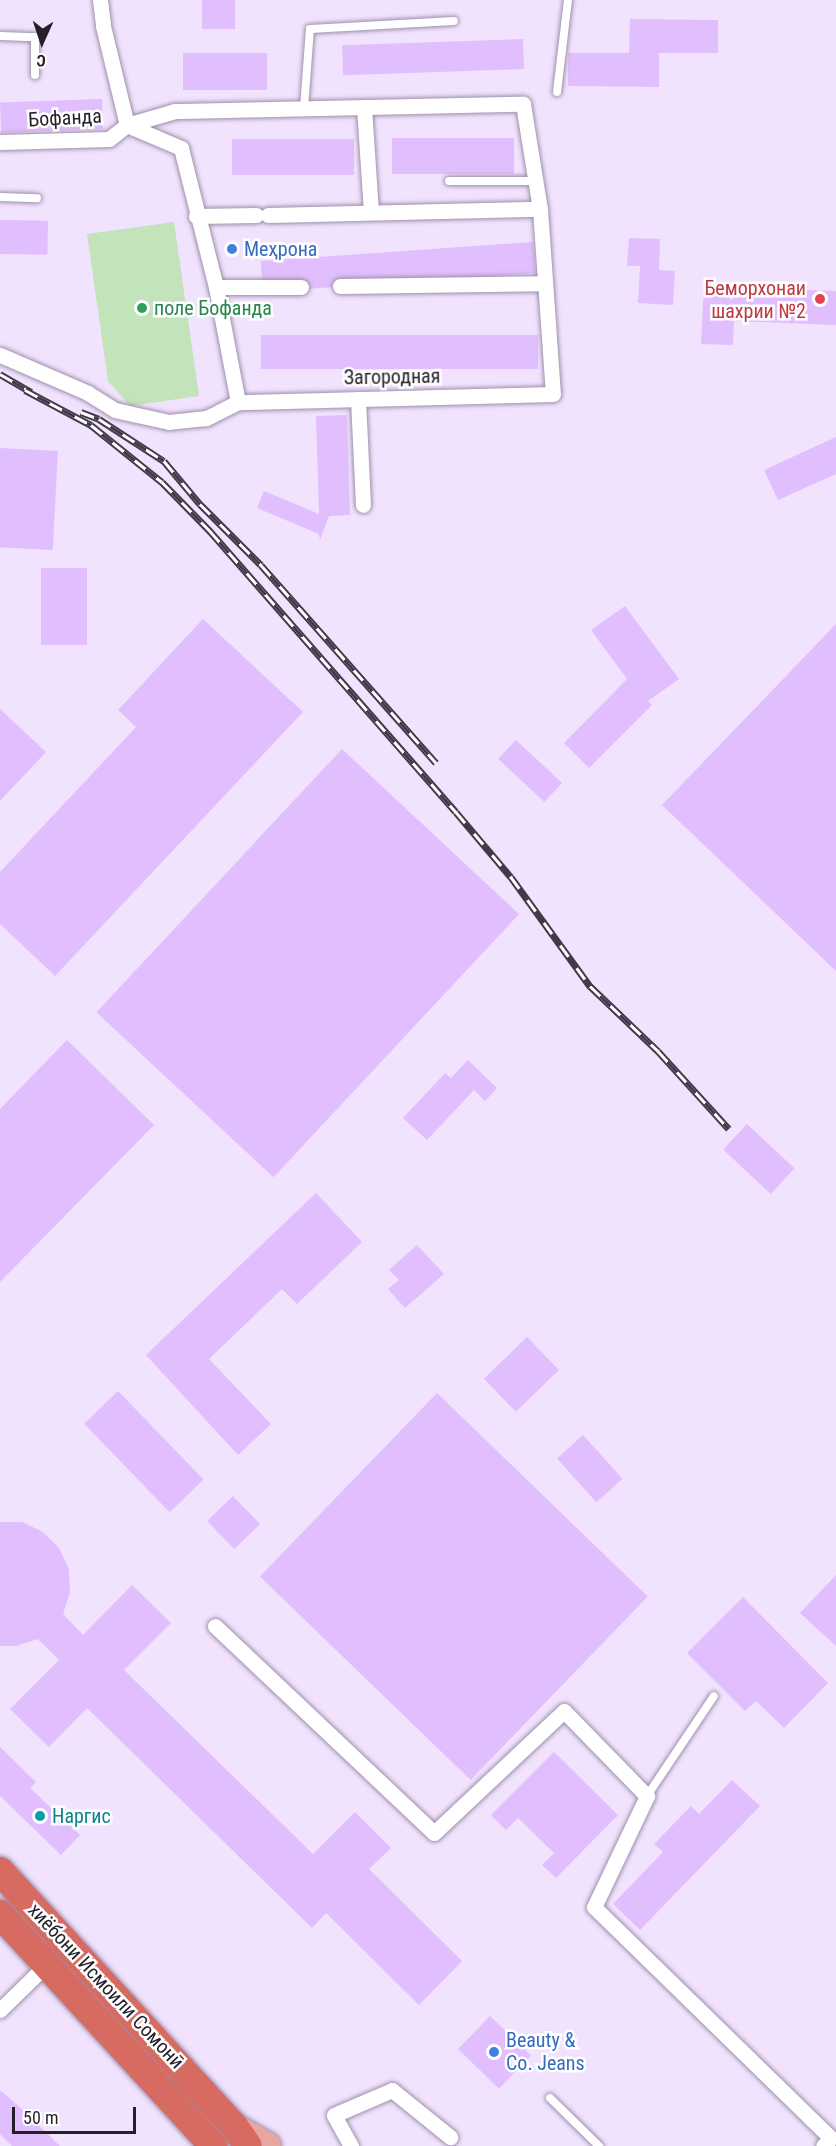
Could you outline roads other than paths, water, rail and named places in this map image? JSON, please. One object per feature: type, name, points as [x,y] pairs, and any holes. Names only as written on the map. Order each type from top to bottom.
[{"type":"highway","name":"хиёбони Исмоили Сомонӣ","points":[[0,1871],[241,2136]]},
{"type":"highway","name":"хиёбони Исмоили Сомонӣ","points":[[0,1914],[204,2143]]},
{"type":"main road","name":"хиёбони Исмоили Сомонӣ","points":[[241,2136],[268,2146]]},
{"type":"street","points":[[0,355],[88,393],[116,410],[142,417],[169,422],[206,418],[238,402],[216,287],[196,216],[181,148],[127,125],[102,26],[100,0]]},
{"type":"street","name":"Загородная","points":[[127,125],[175,111],[523,104],[540,209],[543,283],[553,394],[238,402]]},
{"type":"street","points":[[364,107],[371,212]]},
{"type":"street","name":"Бофанда","points":[[0,142],[109,139],[127,125]]},
{"type":"street","points":[[196,216],[540,209]]},
{"type":"street","points":[[340,286],[543,283]]},
{"type":"street","points":[[216,287],[301,287]]},
{"type":"street","points":[[358,399],[363,505]]},
{"type":"street","points":[[215,1626],[434,1833],[564,1711],[647,1796],[594,1907],[830,2138]]},
{"type":"street","points":[[0,2010],[45,1966]]},
{"type":"street","points":[[351,2146],[333,2115],[392,2090],[450,2137]]},
{"type":"lane","points":[[557,92],[568,0]]},
{"type":"lane","points":[[304,108],[310,29],[454,21]]},
{"type":"lane","points":[[0,36],[35,37],[35,75]]},
{"type":"lane","points":[[449,181],[536,181]]},
{"type":"lane","points":[[0,197],[37,198]]},
{"type":"lane","points":[[647,1796],[714,1696]]},
{"type":"lane","points":[[550,2098],[599,2146]]},
{"type":"railway","points":[[0,374],[31,392]]},
{"type":"railway","points":[[25,390],[91,425],[162,482],[210,531],[511,877],[590,986],[658,1051],[729,1129]]},
{"type":"railway","points":[[81,412],[99,419],[164,461],[200,504],[261,565],[436,763]]},
{"type":"place","name":"Меҳрона","points":[[232,249]]},
{"type":"place","name":"Беморхонаи шахрии №2","points":[[820,299]]},
{"type":"place","name":"поле Бофанда","points":[[142,308]]},
{"type":"place","name":"Наргис","points":[[40,1816]]},
{"type":"place","name":"Beauty & Co. Jeans","points":[[494,2052]]}]
